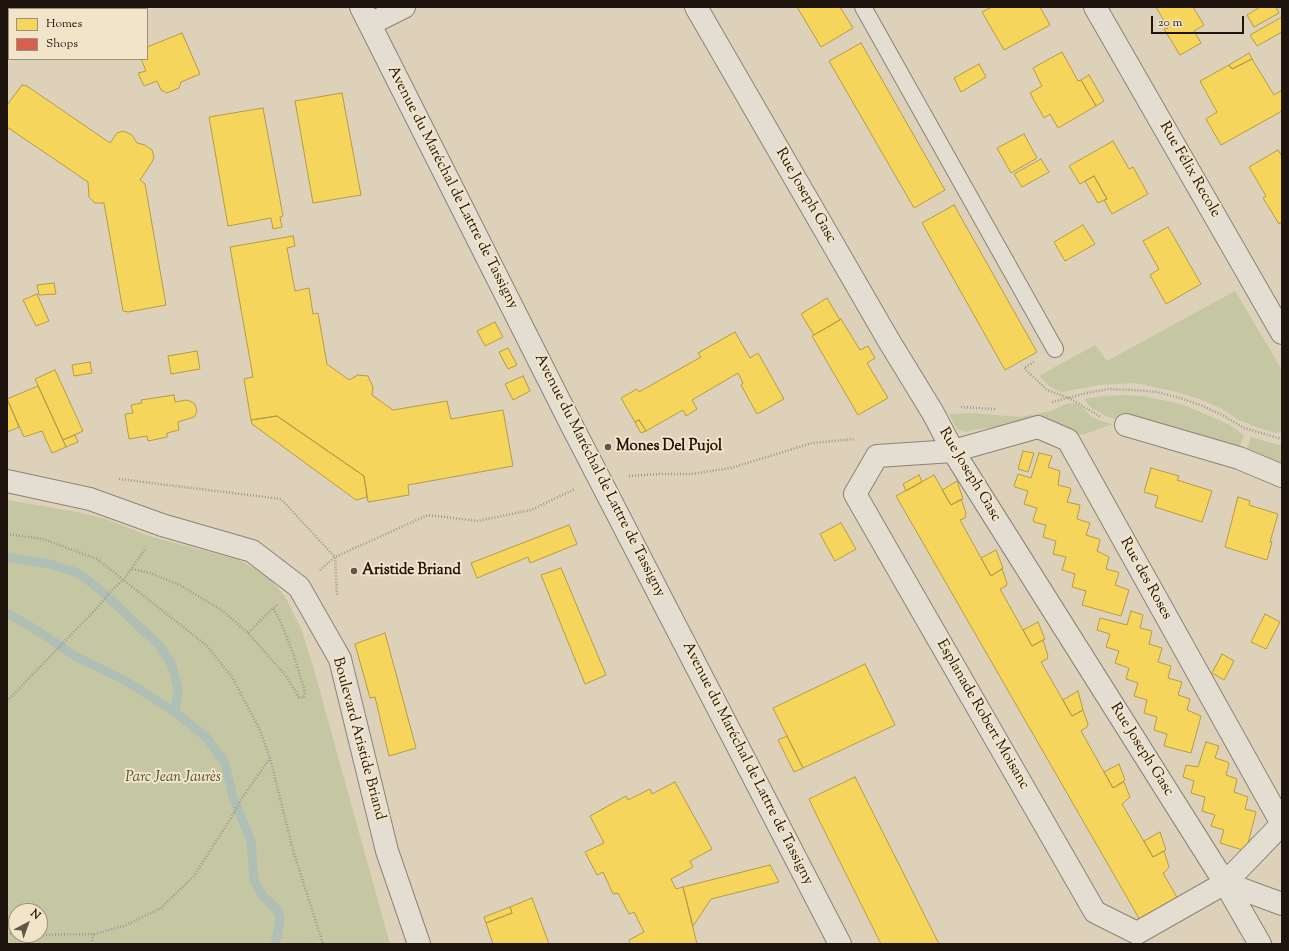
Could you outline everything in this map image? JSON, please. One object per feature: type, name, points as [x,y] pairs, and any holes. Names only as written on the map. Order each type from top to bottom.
[{"type":"street","points":[[365,16],[404,7]]},
{"type":"street","name":"Rue Joseph Gasc","points":[[696,7],[889,341],[933,412],[953,451],[1225,883],[1260,944]]},
{"type":"street","name":"Rue Félix Recole","points":[[1095,7],[1270,309],[1282,333]]},
{"type":"street","name":"Avenue du Maréchal de Lattre de Tassigny","points":[[365,16],[599,478],[840,944]]},
{"type":"street","points":[[1126,425],[1238,458],[1282,476]]},
{"type":"street","name":"Rue des Roses","points":[[953,451],[1038,427],[1068,440],[1282,824],[1225,883]]},
{"type":"street","name":"Esplanade Robert Moisanc","points":[[953,451],[877,456],[855,494],[1095,912],[1137,933],[1225,883]]},
{"type":"street","name":"Boulevard Aristide Briand","points":[[7,481],[90,499],[162,525],[252,551],[299,587],[340,659],[387,851],[419,944]]},
{"type":"street","points":[[1225,883],[1282,904]]},
{"type":"lane","points":[[863,7],[1055,349]]},
{"type":"path","points":[[1055,349],[1024,368],[1047,390],[1069,398],[1112,422],[1126,425]]},
{"type":"path","points":[[90,499],[107,477],[281,499],[335,557]]},
{"type":"path","points":[[248,633],[273,608],[335,557],[428,515],[477,521],[531,510],[599,478]]},
{"type":"path","points":[[7,701],[97,608],[111,591],[124,580],[162,525]]},
{"type":"path","points":[[7,534],[43,538],[96,559],[206,645],[228,671],[259,728],[270,758],[293,850],[323,944]]},
{"type":"path","points":[[132,569],[150,573],[180,584],[223,611],[248,633],[286,676],[299,697],[303,698],[305,692],[294,656],[282,623],[273,608]]},
{"type":"path","points":[[48,935],[94,934],[124,926],[161,908],[194,876],[242,798],[270,758]]},
{"type":"path","points":[[92,944],[94,934]]},
{"type":"green space","points":[[1235,291],[1282,370],[1282,432],[1275,433],[1256,427],[1239,420],[1222,409],[1199,399],[1173,391],[1135,383],[1099,385],[1063,392],[1049,386],[1039,376],[1095,345],[1107,361]]},
{"type":"green space","points":[[1124,395],[1144,396],[1184,405],[1228,424],[1244,435],[1238,452],[1108,417],[1091,408],[1084,399]]},
{"type":"green space","points":[[1075,403],[1082,407],[1091,416],[1101,421],[1113,424],[1085,434],[1074,436],[1006,426],[972,430],[967,432],[957,429],[949,414],[973,413],[1019,417],[1051,411],[1066,404]]},
{"type":"green space","points":[[1251,437],[1282,446],[1282,469],[1245,454]]},
{"type":"green space","name":"Parc Jean Jaurès","points":[[7,500],[77,512],[106,519],[149,536],[236,559],[266,574],[286,598],[302,631],[390,944],[7,944]]},
{"type":"building: Homes","points":[[797,7],[840,7],[853,28],[821,47]]},
{"type":"building: Homes","points":[[992,7],[1040,7],[1050,25],[1004,50],[982,12]]},
{"type":"building: Homes","points":[[1156,7],[1193,7],[1204,25],[1194,31],[1201,43],[1180,55],[1164,29],[1168,28]]},
{"type":"building: Homes","points":[[1260,7],[1276,7],[1279,13],[1254,27],[1247,15]]},
{"type":"building: Homes","points":[[1282,17],[1282,32],[1257,46],[1250,35]]},
{"type":"building: Homes","points":[[182,33],[200,74],[181,82],[179,88],[167,93],[161,90],[157,81],[144,86],[138,73],[146,71],[141,60],[148,60],[148,47]]},
{"type":"building: Homes","points":[[861,43],[945,190],[914,208],[829,61]]},
{"type":"building: Homes","points":[[1062,52],[1078,81],[1081,80],[1096,106],[1058,128],[1050,114],[1044,118],[1030,93],[1042,86],[1033,68]]},
{"type":"building: Homes","points":[[1249,53],[1252,59],[1232,69],[1229,65]]},
{"type":"building: Homes","points":[[1252,59],[1274,95],[1282,90],[1282,111],[1221,145],[1206,119],[1217,112],[1200,81],[1229,65],[1232,69]]},
{"type":"building: Homes","points":[[979,64],[986,77],[961,92],[954,78]]},
{"type":"building: Homes","points":[[1089,75],[1104,101],[1096,106],[1081,80]]},
{"type":"building: Homes","points":[[22,85],[27,86],[110,143],[117,133],[123,131],[132,135],[137,143],[145,145],[152,150],[154,157],[152,162],[140,180],[145,184],[166,305],[128,312],[123,311],[104,203],[95,203],[89,197],[88,182],[7,127],[7,105]]},
{"type":"building: Homes","points":[[342,93],[361,195],[313,203],[295,101]]},
{"type":"building: Homes","points":[[263,108],[283,216],[280,217],[282,227],[273,229],[271,218],[228,226],[209,117]]},
{"type":"building: Homes","points":[[1024,134],[1037,158],[1011,173],[997,148]]},
{"type":"building: Homes","points":[[1113,141],[1129,169],[1133,167],[1148,194],[1112,214],[1104,200],[1107,199],[1094,176],[1080,184],[1069,166]]},
{"type":"building: Homes","points":[[1278,150],[1282,156],[1282,222],[1279,224],[1263,198],[1266,196],[1249,167]]},
{"type":"building: Homes","points":[[1041,159],[1049,172],[1022,187],[1014,174]]},
{"type":"building: Homes","points":[[1094,176],[1107,199],[1098,203],[1085,181]]},
{"type":"building: Homes","points":[[954,205],[1037,352],[1005,370],[922,223]]},
{"type":"building: Homes","points":[[1083,225],[1095,244],[1065,261],[1054,242]]},
{"type":"building: Homes","points":[[1168,227],[1201,284],[1166,304],[1150,275],[1159,269],[1143,241]]},
{"type":"building: Homes","points":[[293,236],[295,246],[287,248],[295,291],[309,288],[313,314],[318,313],[327,364],[349,380],[358,375],[368,376],[373,387],[372,395],[393,410],[447,401],[451,419],[503,410],[513,466],[408,485],[409,495],[368,502],[364,476],[277,416],[251,420],[244,379],[253,377],[230,247]]},
{"type":"building: Homes","points":[[54,283],[56,294],[39,295],[37,285]]},
{"type":"building: Homes","points":[[37,294],[49,321],[36,326],[23,300]]},
{"type":"building: Homes","points":[[827,298],[840,320],[814,335],[801,314]]},
{"type":"building: Homes","points":[[841,319],[860,350],[868,346],[875,358],[867,363],[888,398],[858,415],[812,336]]},
{"type":"building: Homes","points":[[495,322],[503,337],[485,346],[477,331]]},
{"type":"building: Homes","points":[[735,332],[750,358],[758,353],[784,399],[757,414],[741,385],[743,383],[738,373],[692,400],[697,409],[686,416],[683,410],[646,431],[639,420],[635,422],[621,398],[637,389],[639,392],[701,357],[698,353]]},
{"type":"building: Homes","points":[[508,348],[517,365],[508,369],[499,352]]},
{"type":"building: Homes","points":[[197,351],[200,369],[171,374],[168,356]]},
{"type":"building: Homes","points":[[90,362],[92,373],[74,376],[72,365]]},
{"type":"building: Homes","points":[[55,370],[83,431],[63,440],[35,379]]},
{"type":"building: Homes","points":[[523,376],[530,391],[513,400],[505,384]]},
{"type":"building: Homes","points":[[38,386],[66,447],[52,453],[42,431],[24,437],[7,399]]},
{"type":"building: Homes","points":[[174,395],[175,402],[186,400],[195,404],[197,411],[194,417],[178,422],[179,430],[167,433],[167,437],[148,441],[147,436],[129,439],[125,414],[133,413],[131,405],[142,403],[141,400]]},
{"type":"building: Homes","points":[[7,399],[19,427],[7,432]]},
{"type":"building: Homes","points":[[277,416],[364,476],[367,497],[356,500],[252,424],[251,420]]},
{"type":"building: Homes","points":[[639,420],[646,431],[641,433],[635,422]]},
{"type":"building: Homes","points":[[75,435],[78,442],[66,447],[63,440]]},
{"type":"building: Homes","points":[[1023,451],[1034,453],[1028,472],[1018,469]]},
{"type":"building: Homes","points":[[1039,453],[1052,456],[1048,467],[1060,471],[1058,485],[1070,488],[1071,490],[1067,502],[1080,505],[1077,519],[1090,523],[1086,535],[1099,539],[1100,541],[1097,551],[1109,557],[1106,569],[1119,573],[1115,585],[1129,590],[1121,616],[1082,605],[1086,591],[1072,587],[1075,574],[1062,570],[1066,557],[1053,554],[1056,541],[1043,537],[1046,525],[1034,522],[1033,520],[1037,508],[1024,504],[1028,491],[1014,486],[1018,474],[1031,478]]},
{"type":"building: Homes","points":[[1151,468],[1179,476],[1177,480],[1212,491],[1202,522],[1155,507],[1158,496],[1144,492]]},
{"type":"building: Homes","points":[[919,475],[922,482],[906,491],[903,484]]},
{"type":"building: Homes","points":[[934,475],[951,505],[961,499],[966,513],[965,518],[960,520],[991,576],[1002,569],[1007,583],[1006,586],[1000,589],[1032,646],[1043,640],[1048,656],[1047,659],[1041,662],[1072,716],[1083,710],[1088,724],[1087,727],[1081,731],[1113,788],[1124,782],[1130,797],[1122,804],[1153,857],[1164,851],[1169,867],[1163,873],[1178,899],[1140,920],[896,496]]},
{"type":"building: Homes","points":[[957,481],[963,499],[951,505],[942,490]]},
{"type":"building: Homes","points":[[1238,497],[1250,501],[1249,505],[1278,514],[1270,542],[1272,542],[1267,560],[1225,547]]},
{"type":"building: Homes","points":[[841,523],[856,549],[835,561],[820,534]]},
{"type":"building: Homes","points":[[569,525],[577,544],[530,563],[528,557],[477,578],[471,563]]},
{"type":"building: Homes","points":[[996,550],[1003,568],[991,576],[981,558]]},
{"type":"building: Homes","points":[[561,568],[606,675],[585,684],[541,575]]},
{"type":"building: Homes","points":[[1131,611],[1143,615],[1140,628],[1152,631],[1149,644],[1162,648],[1158,662],[1171,666],[1168,678],[1182,682],[1178,695],[1190,699],[1187,710],[1201,716],[1191,753],[1164,746],[1167,734],[1154,730],[1157,717],[1144,713],[1147,700],[1134,696],[1138,683],[1126,679],[1129,668],[1115,663],[1119,651],[1106,647],[1110,634],[1097,630],[1100,618],[1127,625]]},
{"type":"building: Homes","points":[[1265,614],[1280,622],[1266,649],[1251,642]]},
{"type":"building: Homes","points":[[1038,622],[1045,639],[1032,646],[1023,630]]},
{"type":"building: Homes","points":[[385,633],[416,748],[389,756],[375,697],[370,698],[355,644]]},
{"type":"building: Homes","points":[[1222,654],[1234,661],[1224,680],[1212,673]]},
{"type":"building: Homes","points":[[865,664],[895,725],[803,768],[773,708]]},
{"type":"building: Homes","points":[[1078,691],[1083,710],[1072,716],[1063,700]]},
{"type":"building: Homes","points":[[787,736],[803,768],[794,772],[778,740]]},
{"type":"building: Homes","points":[[1206,742],[1219,746],[1215,758],[1228,762],[1229,764],[1226,775],[1237,779],[1234,792],[1248,797],[1245,809],[1256,812],[1246,851],[1220,843],[1224,830],[1211,826],[1215,815],[1202,811],[1205,797],[1191,793],[1194,781],[1183,777],[1186,765],[1198,767]]},
{"type":"building: Homes","points":[[1119,764],[1125,780],[1113,788],[1104,772]]},
{"type":"building: Homes","points":[[855,777],[939,944],[881,944],[809,799]]},
{"type":"building: Homes","points":[[675,782],[712,849],[690,861],[693,867],[671,879],[676,889],[683,887],[697,944],[630,944],[629,940],[644,932],[634,912],[629,914],[618,893],[613,894],[603,872],[597,875],[585,852],[604,843],[590,816],[626,796],[628,800],[650,789],[652,794]]},
{"type":"building: Homes","points":[[1160,832],[1166,850],[1153,857],[1144,841]]},
{"type":"building: Homes","points":[[770,865],[779,882],[711,899],[693,926],[683,887]]},
{"type":"building: Homes","points":[[532,898],[549,944],[493,944],[486,923],[512,913],[510,907]]},
{"type":"building: Homes","points":[[510,907],[512,913],[486,923],[484,917]]},
{"type":"building: Shops","points":[[16,7],[139,7],[134,8],[14,8]]},
{"type":"waterway","points":[[7,557],[50,564],[78,573],[98,588],[159,645],[172,665],[178,689],[175,712]]},
{"type":"waterway","points":[[7,613],[38,631],[75,656],[124,680],[175,712],[206,737],[225,763],[233,797],[251,841],[254,881],[263,896],[278,911],[280,920],[275,944]]},
{"type":"place","name":"Mones Del Pujol","points":[[608,447]]},
{"type":"place","name":"Aristide Briand","points":[[354,571]]}]
